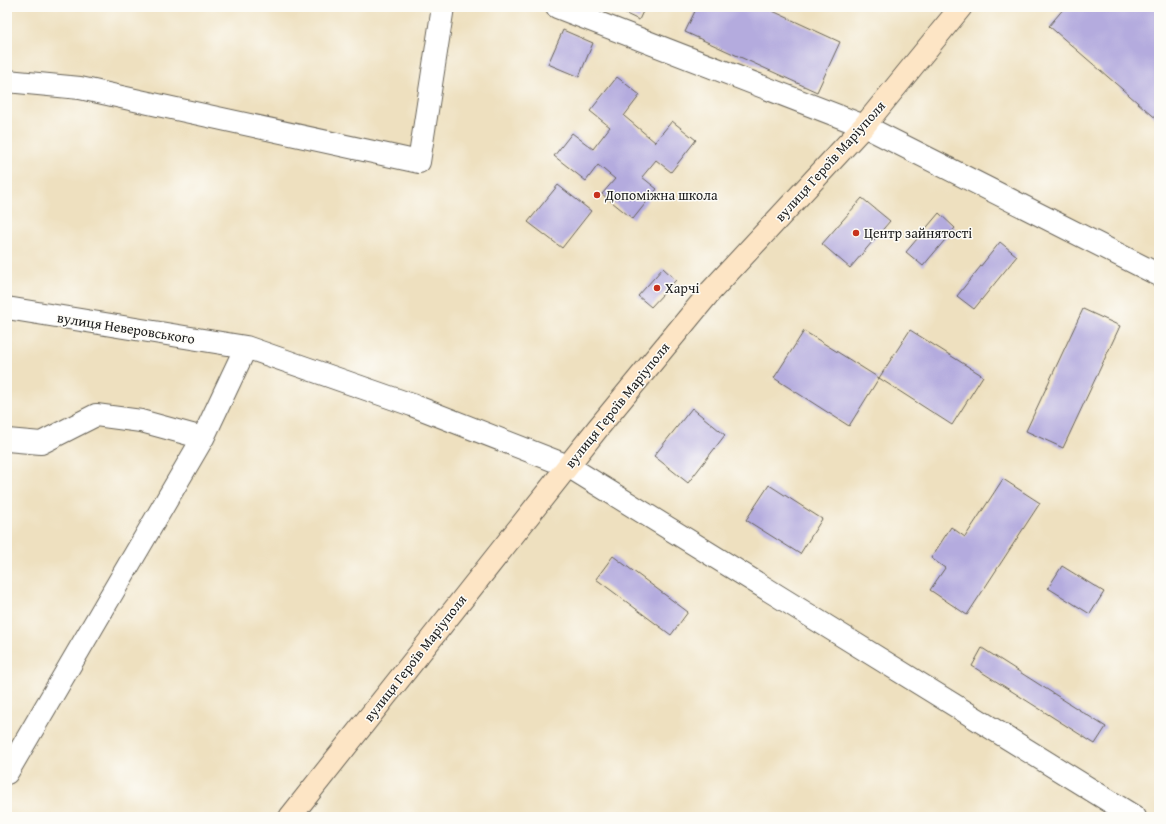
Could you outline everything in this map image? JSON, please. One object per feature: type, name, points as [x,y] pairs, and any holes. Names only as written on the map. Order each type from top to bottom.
[{"type":"main road","name":"вулиця Героїв Маріуполя","points":[[290,817],[568,466],[710,292],[864,126],[961,7]]},
{"type":"street","points":[[7,81],[80,88],[419,162],[443,7]]},
{"type":"street","points":[[557,7],[864,126],[1159,275]]},
{"type":"street","name":"вулиця Неверовського","points":[[7,308],[246,346],[412,405],[568,466],[1135,817]]},
{"type":"street","points":[[7,773],[203,438],[246,346]]},
{"type":"street","points":[[7,440],[41,443],[96,415],[141,421],[203,438]]},
{"type":"building","points":[[611,7],[645,7],[639,20]]},
{"type":"building","points":[[697,7],[764,7],[840,42],[817,92],[685,32]]},
{"type":"building","points":[[1065,7],[1159,7],[1159,121],[1049,26]]},
{"type":"building","points":[[563,30],[593,43],[579,77],[548,64]]},
{"type":"building","points":[[617,77],[640,95],[624,116],[655,142],[672,121],[696,140],[671,172],[656,160],[642,177],[657,189],[633,219],[602,194],[615,179],[598,165],[586,181],[554,156],[572,133],[593,149],[610,127],[590,111]]},
{"type":"building","points":[[558,185],[591,211],[562,248],[528,222]]},
{"type":"building","name":"Центр зайнятості","points":[[862,198],[890,221],[850,268],[822,244]]},
{"type":"building","points":[[939,213],[955,228],[923,266],[906,252]]},
{"type":"building","points":[[1000,242],[1017,256],[974,309],[957,296]]},
{"type":"building","name":"Харчі","points":[[663,268],[676,280],[651,307],[638,296]]},
{"type":"building","points":[[1083,309],[1120,326],[1063,448],[1026,431]]},
{"type":"building","points":[[910,330],[983,376],[952,425],[879,378]]},
{"type":"building","points":[[804,331],[879,378],[849,426],[774,378]]},
{"type":"building","points":[[692,408],[725,435],[688,483],[654,456]]},
{"type":"building","points":[[1003,479],[1040,503],[967,615],[930,590],[945,568],[931,558],[951,527],[965,537]]},
{"type":"building","points":[[769,485],[822,519],[800,554],[746,520]]},
{"type":"building","points":[[613,556],[688,612],[671,635],[596,579]]},
{"type":"building","points":[[1062,566],[1104,592],[1090,614],[1048,588]]},
{"type":"building","points":[[982,648],[1106,727],[1095,744],[972,666]]},
{"type":"place","name":"Допомiжна школа","points":[[597,195]]},
{"type":"place","name":"Центр зайнятості","points":[[856,233]]},
{"type":"place","name":"Харчі","points":[[657,288]]}]
